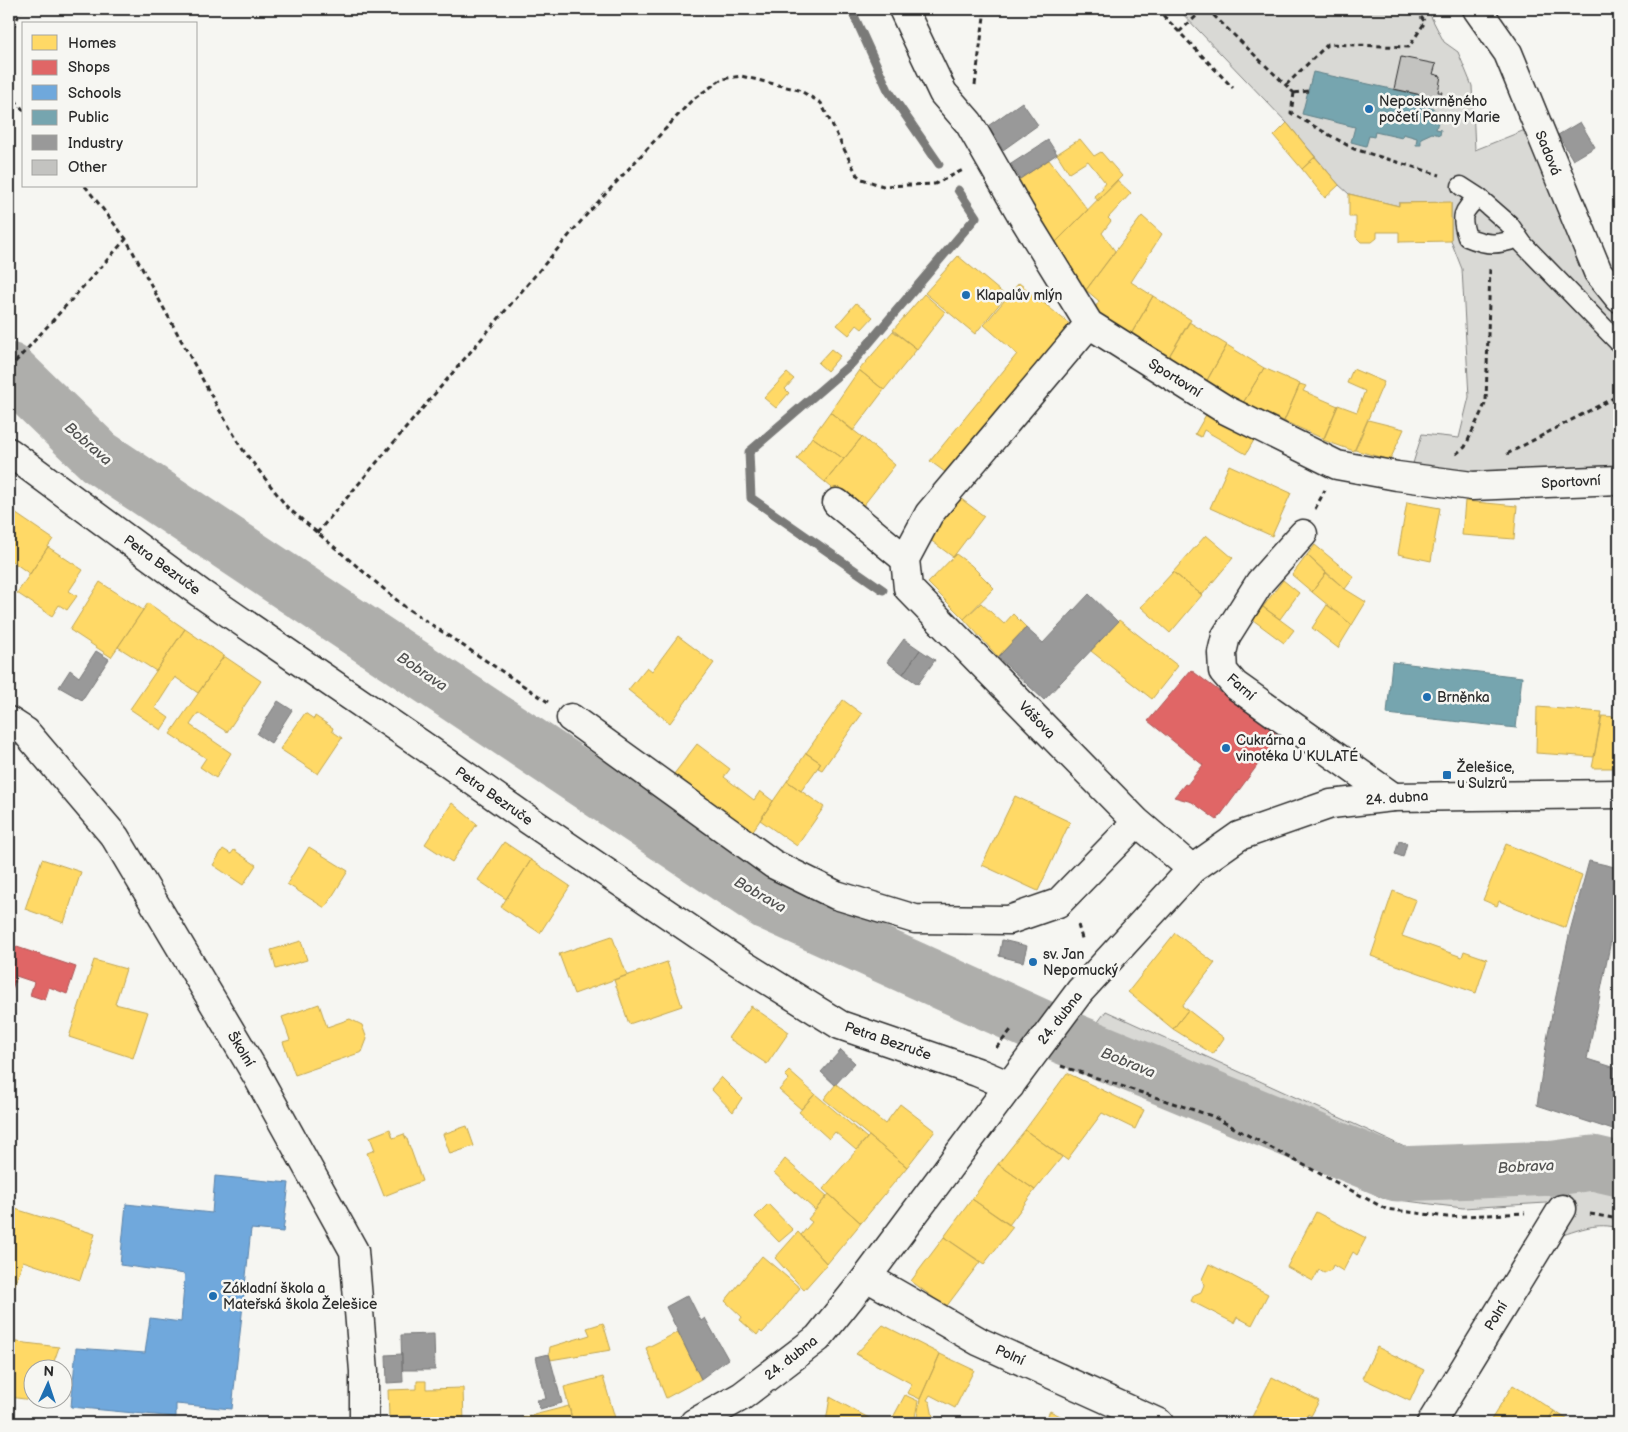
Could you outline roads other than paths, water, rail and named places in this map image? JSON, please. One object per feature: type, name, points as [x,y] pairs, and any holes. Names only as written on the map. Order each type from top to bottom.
[{"type":"street","name":"Sportovní","points":[[902,9],[943,93],[969,123],[1020,212],[1089,324],[1226,410],[1337,465],[1397,476],[1472,486],[1619,480]]},
{"type":"street","name":"Sadová","points":[[1477,9],[1508,53],[1598,272],[1619,298]]},
{"type":"street","points":[[837,503],[905,558],[929,514],[1089,324]]},
{"type":"street","name":"Petra Bezruče","points":[[9,452],[200,593],[734,959],[840,1025],[976,1072],[1010,1086]]},
{"type":"street","name":"Farní","points":[[1303,534],[1260,582],[1226,636],[1222,653],[1222,670],[1235,685],[1393,796]]},
{"type":"street","name":"Vášova","points":[[905,558],[908,588],[1137,822],[1192,869]]},
{"type":"street","points":[[571,718],[773,864],[836,895],[915,919],[1009,920],[1058,903],[1137,822]]},
{"type":"street","name":"Školní","points":[[9,722],[26,732],[115,836],[256,1074],[354,1251],[364,1371],[364,1423]]},
{"type":"street","name":"24. dubna","points":[[694,1423],[742,1396],[818,1338],[867,1278],[1080,991],[1192,869],[1240,836],[1331,804],[1393,796],[1619,794]]},
{"type":"street","name":"Polní","points":[[1431,1423],[1562,1210]]},
{"type":"street","name":"Polní","points":[[867,1278],[980,1342],[1159,1423]]},
{"type":"lane","points":[[1461,186],[1478,197],[1509,224],[1519,238],[1619,343]]},
{"type":"lane","points":[[1478,197],[1465,208],[1462,223],[1467,237],[1483,244],[1502,244],[1519,238]]},
{"type":"waterway","points":[[851,9],[888,90],[939,164]]},
{"type":"waterway","points":[[883,590],[751,498],[749,452],[852,363],[976,217],[958,190]]},
{"type":"waterway","name":"Bobrava","points":[[9,370],[99,457],[768,903],[1057,1034],[1397,1174],[1555,1168],[1593,1163],[1619,1169]]},
{"type":"place","name":"Neposkvrněného početí Panny Marie","points":[[1369,109]]},
{"type":"place","name":"Klapalův mlýn","points":[[966,295]]},
{"type":"place","name":"Brněnka","points":[[1427,697]]},
{"type":"place","name":"Cukrárna a vinotéka U KULATÉ","points":[[1226,748]]},
{"type":"place","name":"Želešice, u Sulzrů","points":[[1447,775]]},
{"type":"place","name":"sv. Jan Nepomucký","points":[[1033,962]]},
{"type":"place","name":"Základní škola a Mateřská škola Želešice","points":[[213,1296]]}]
